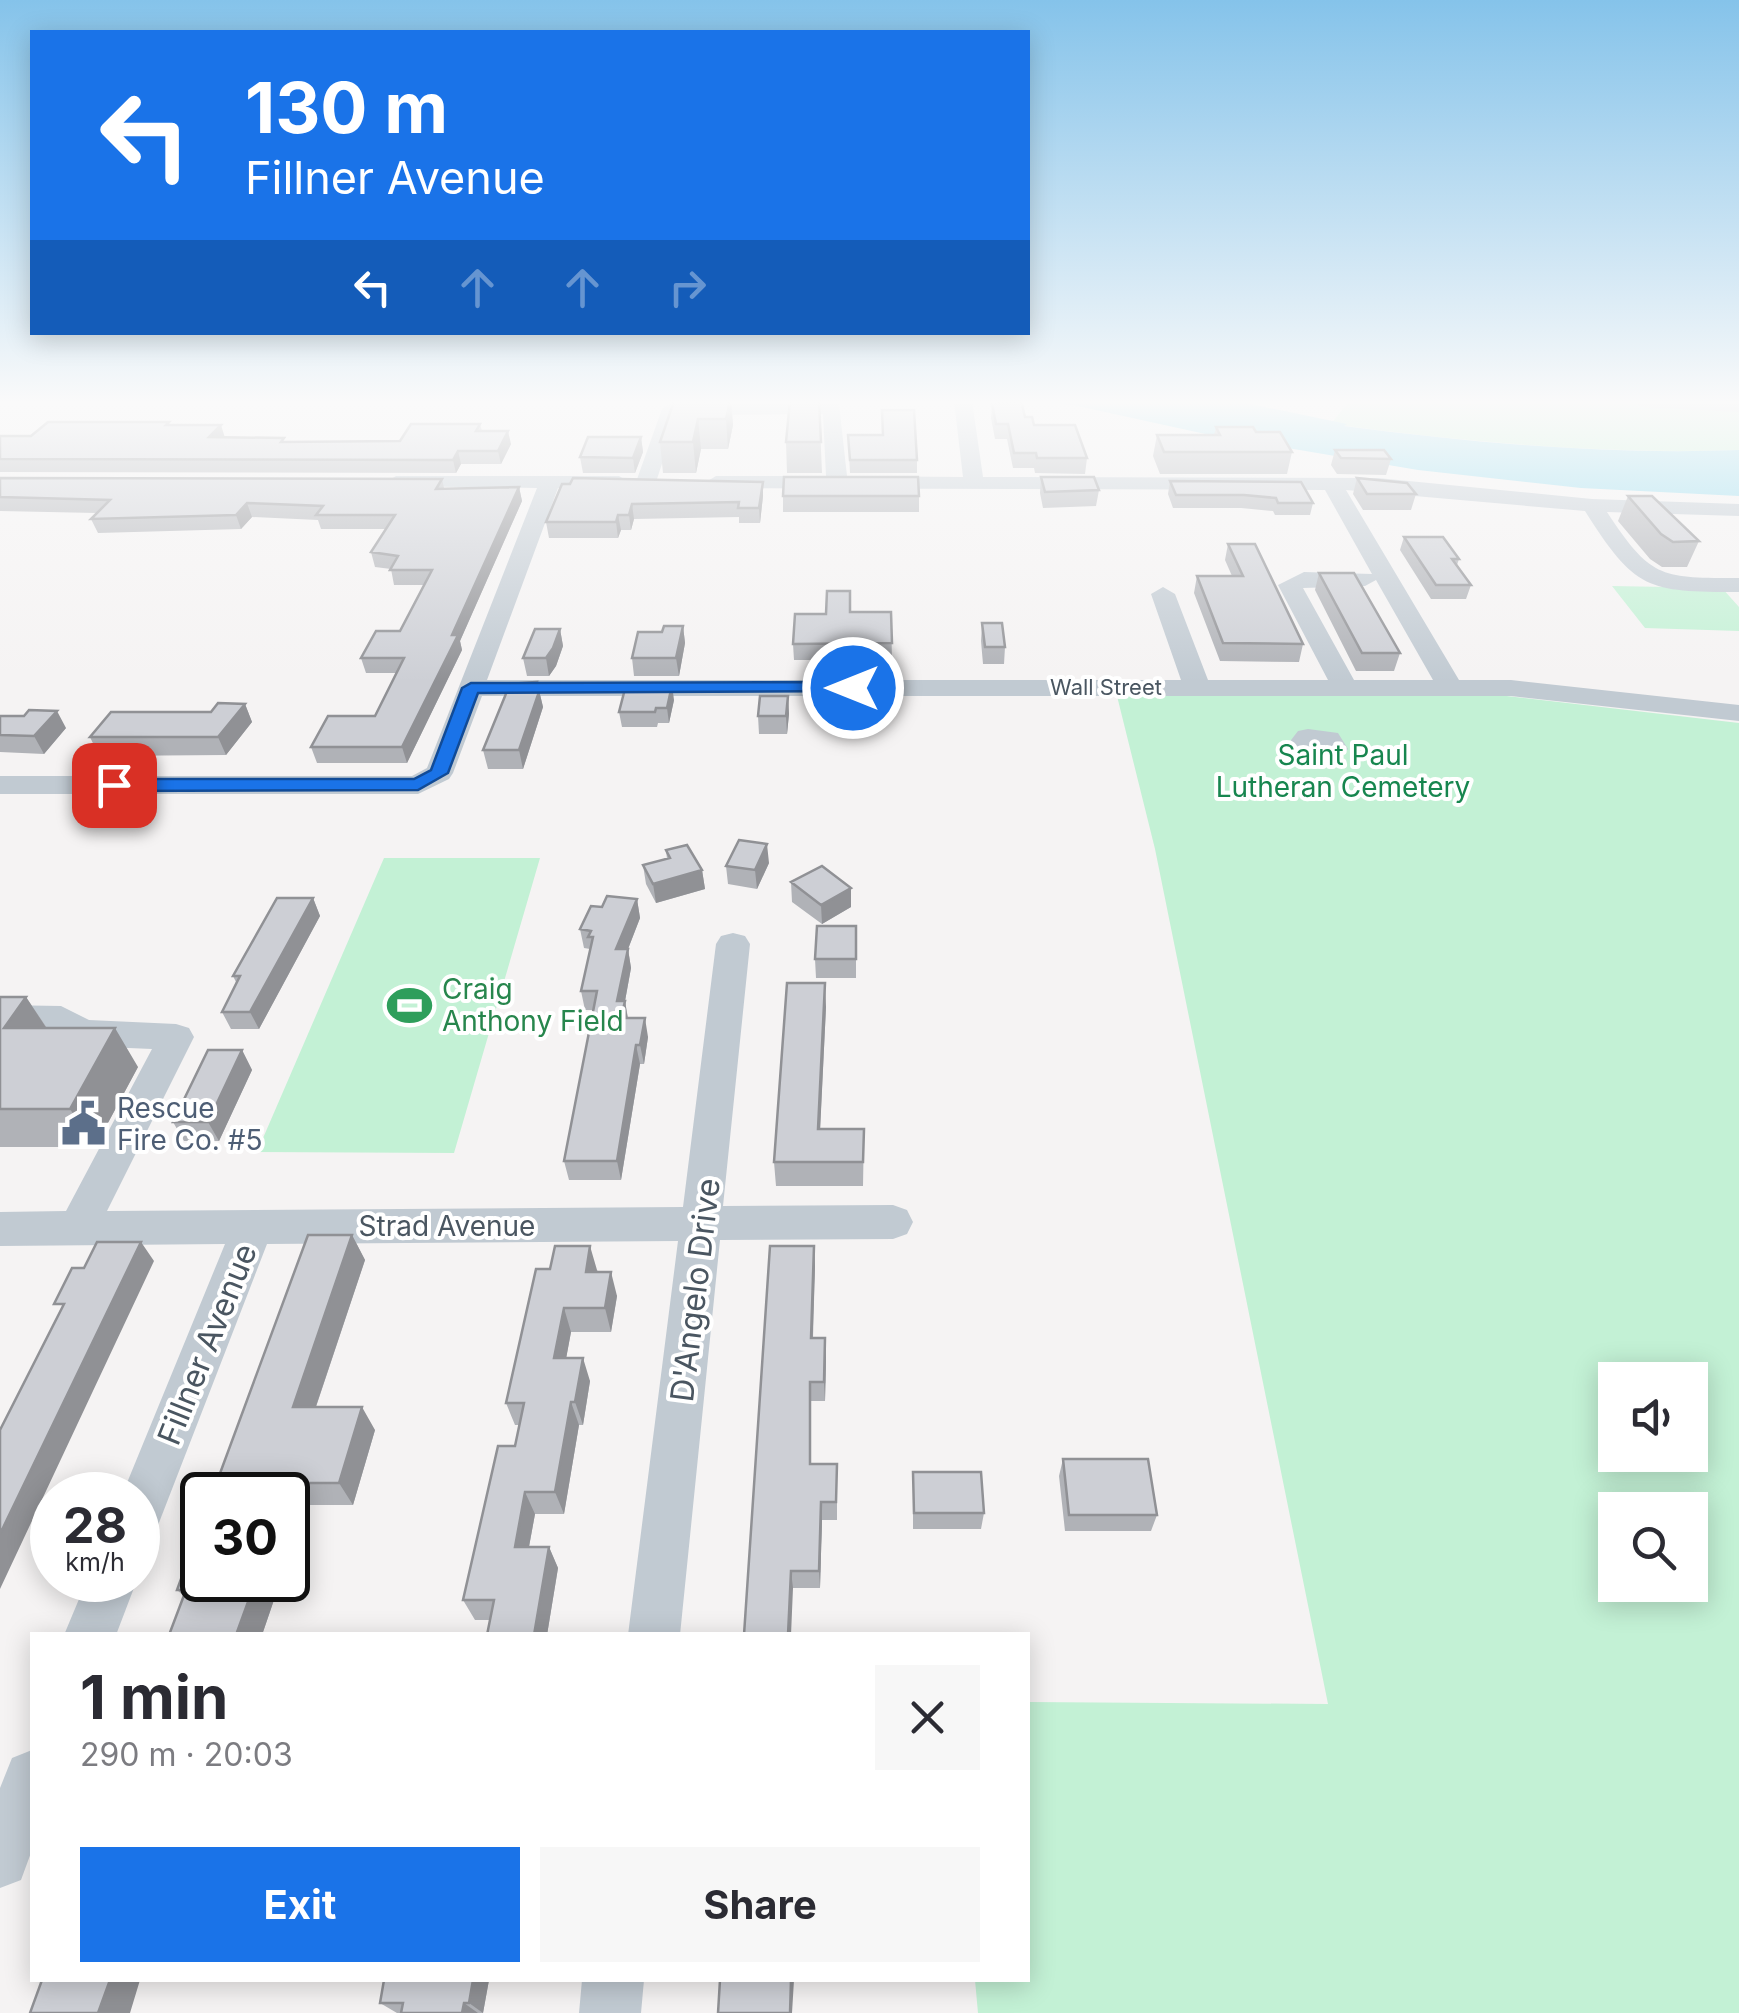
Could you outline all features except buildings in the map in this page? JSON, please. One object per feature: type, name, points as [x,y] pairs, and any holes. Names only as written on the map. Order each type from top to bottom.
[{"type":"street","points":[[0,785],[418,785],[439,773],[545,495]]},
{"type":"street","points":[[1338,495],[1450,687]]},
{"type":"street","points":[[1493,495],[1592,505],[1739,510]]},
{"type":"street","points":[[1592,505],[1617,546],[1636,570],[1648,578],[1674,584],[1739,585]]},
{"type":"street","points":[[1345,687],[1290,585],[1304,578],[1385,579]]},
{"type":"street","points":[[1163,594],[1197,687]]},
{"type":"street","points":[[1292,687],[1313,736]]},
{"type":"street","name":"Wall Street","points":[[471,688],[1511,688],[1739,712]]},
{"type":"street","name":"D'Angelo Drive","points":[[654,1632],[733,944]]},
{"type":"street","points":[[0,1018],[62,1019],[82,1033],[176,1037],[78,1228]]},
{"type":"street","name":"Strad Avenue","points":[[0,1229],[894,1222]]},
{"type":"street","name":"Fillner Avenue","points":[[156,1472],[253,1227]]},
{"type":"street","points":[[91,1632],[103,1602]]},
{"type":"street","points":[[0,1859],[30,1783]]},
{"type":"street","points":[[610,2013],[614,1982]]},
{"type":"green space","points":[[1612,586],[1722,588],[1739,607],[1739,631],[1645,628]]},
{"type":"green space","name":"Saint Paul Lutheran Cemetery","points":[[1498,695],[1739,723],[1739,2013],[978,2013],[975,1982],[1030,1982],[1030,1702],[1328,1704],[1155,849],[1117,696]]},
{"type":"green space","name":"Craig Anthony Field","points":[[384,858],[540,858],[454,1153],[257,1152]]},
{"type":"place","name":"Craig Anthony Field","points":[[409,1005]]},
{"type":"place","name":"Rescue Fire Co. #5","points":[[84,1124]]},
{"type":"route","points":[[114,785],[418,785],[439,773],[471,688],[853,688]]}]
